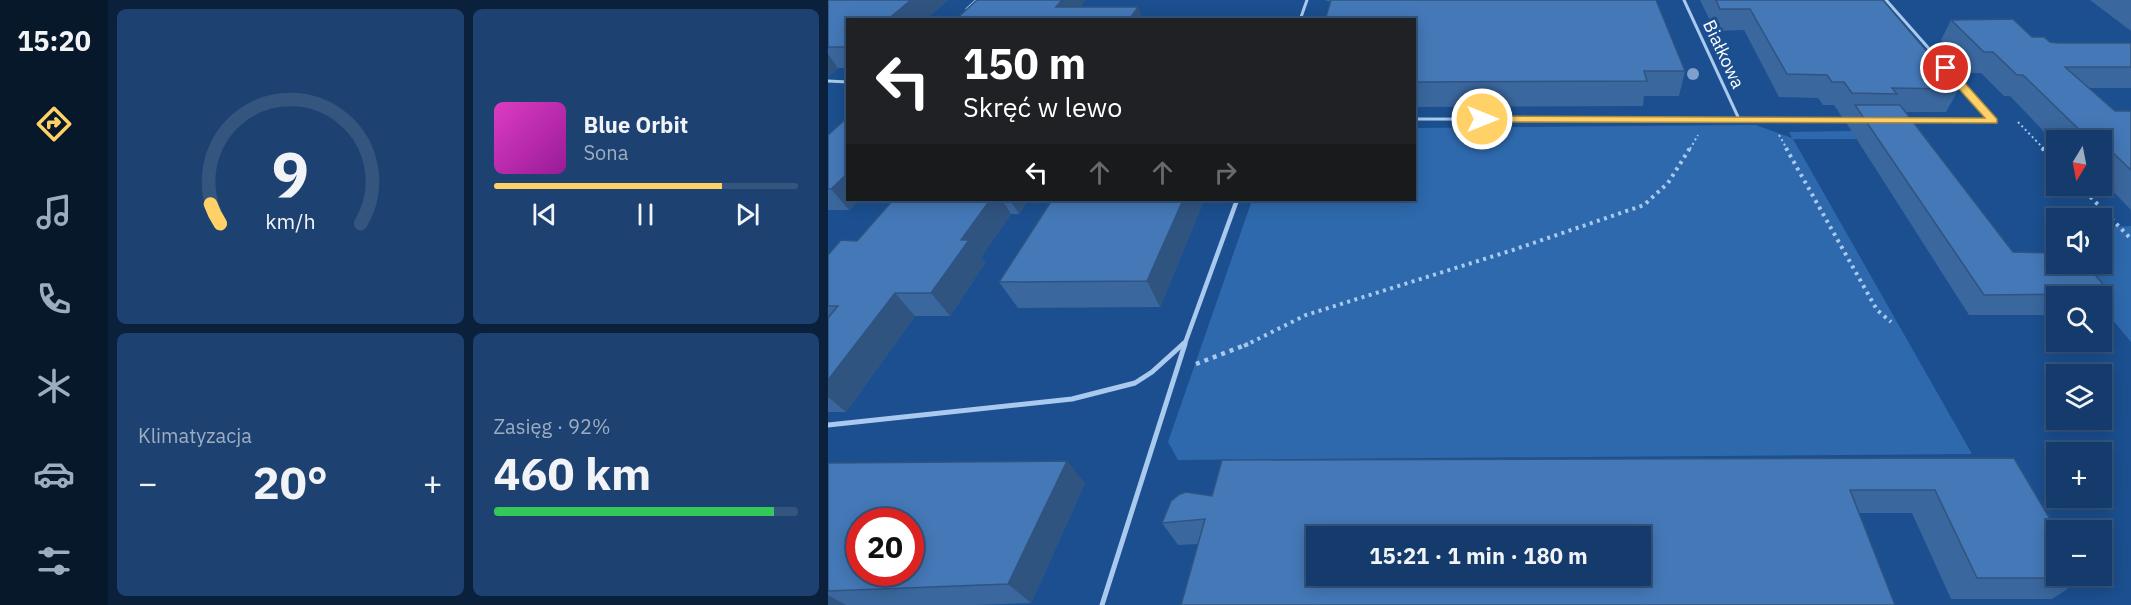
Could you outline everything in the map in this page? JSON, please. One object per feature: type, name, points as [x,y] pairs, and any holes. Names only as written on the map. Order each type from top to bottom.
[{"type":"lane","points":[[963,12],[977,0]]},
{"type":"lane","points":[[1301,18],[1307,0]]},
{"type":"lane","name":"Białkowa","points":[[1684,0],[1739,119]]},
{"type":"lane","points":[[1886,0],[1993,121],[1898,120]]},
{"type":"lane","points":[[828,81],[846,81]]},
{"type":"lane","points":[[1416,119],[1863,120]]},
{"type":"lane","points":[[1102,605],[1175,371],[1237,201]]},
{"type":"lane","points":[[828,426],[1072,399],[1135,383],[1152,372],[1187,340]]},
{"type":"path","points":[[1175,371],[1251,343],[1306,315],[1513,250],[1644,205],[1664,189],[1708,119]]},
{"type":"path","points":[[1769,119],[1877,310],[1891,322]]},
{"type":"path","points":[[2018,122],[2046,151]]},
{"type":"path","points":[[2090,196],[2131,239]]},
{"type":"shaded area","points":[[1756,125],[1792,138],[1789,132],[1852,131],[1856,139],[1793,139],[1972,454],[1178,460],[1168,442],[1252,201],[1416,201],[1416,128]]},
{"type":"shaded area","points":[[2131,226],[2131,342],[2112,319],[2112,286],[2090,286],[2076,274],[2112,274],[2112,227]]},
{"type":"building","points":[[828,0],[911,0],[889,18],[846,18],[846,47],[828,47]]},
{"type":"building","points":[[977,0],[1062,0],[1056,7],[1138,7],[1130,18],[957,18]]},
{"type":"building","points":[[1331,0],[1656,0],[1685,71],[1644,71],[1647,81],[1416,82],[1416,18],[1326,18]]},
{"type":"building","points":[[1716,0],[1883,0],[1959,89],[1892,88],[1897,94],[1852,93],[1844,82],[1832,82],[1827,75],[1787,74],[1750,9],[1720,9]]},
{"type":"building","points":[[2013,19],[2032,37],[2044,37],[2050,42],[2131,43],[2131,67],[2065,67],[2115,111],[2131,111],[2131,170],[2112,152],[2112,130],[2080,130],[2023,75],[2017,75],[1993,52],[1984,52],[1951,20]]},
{"type":"building","points":[[1855,105],[1900,105],[2013,252],[2046,253],[2046,274],[2094,274],[2104,286],[2046,286],[2046,295],[1984,295]]},
{"type":"building","points":[[846,119],[846,175],[831,189],[828,189],[828,135]]},
{"type":"building","points":[[892,201],[989,201],[961,240],[969,240],[931,293],[895,293],[828,380],[828,318],[838,306],[828,306],[828,255],[841,240],[857,241]]},
{"type":"building","points":[[1051,201],[1183,201],[1147,281],[999,282]]},
{"type":"building","points":[[2014,458],[2051,520],[2046,520],[2046,578],[1977,578],[1935,490],[1850,490],[1895,605],[1181,605],[1205,519],[1162,523],[1171,501],[1180,494],[1186,492],[1212,496],[1222,460]]},
{"type":"building","points":[[1067,461],[1008,584],[828,591],[828,463]]},
{"type":"route","points":[[1482,119],[1993,121],[1946,68]]}]
